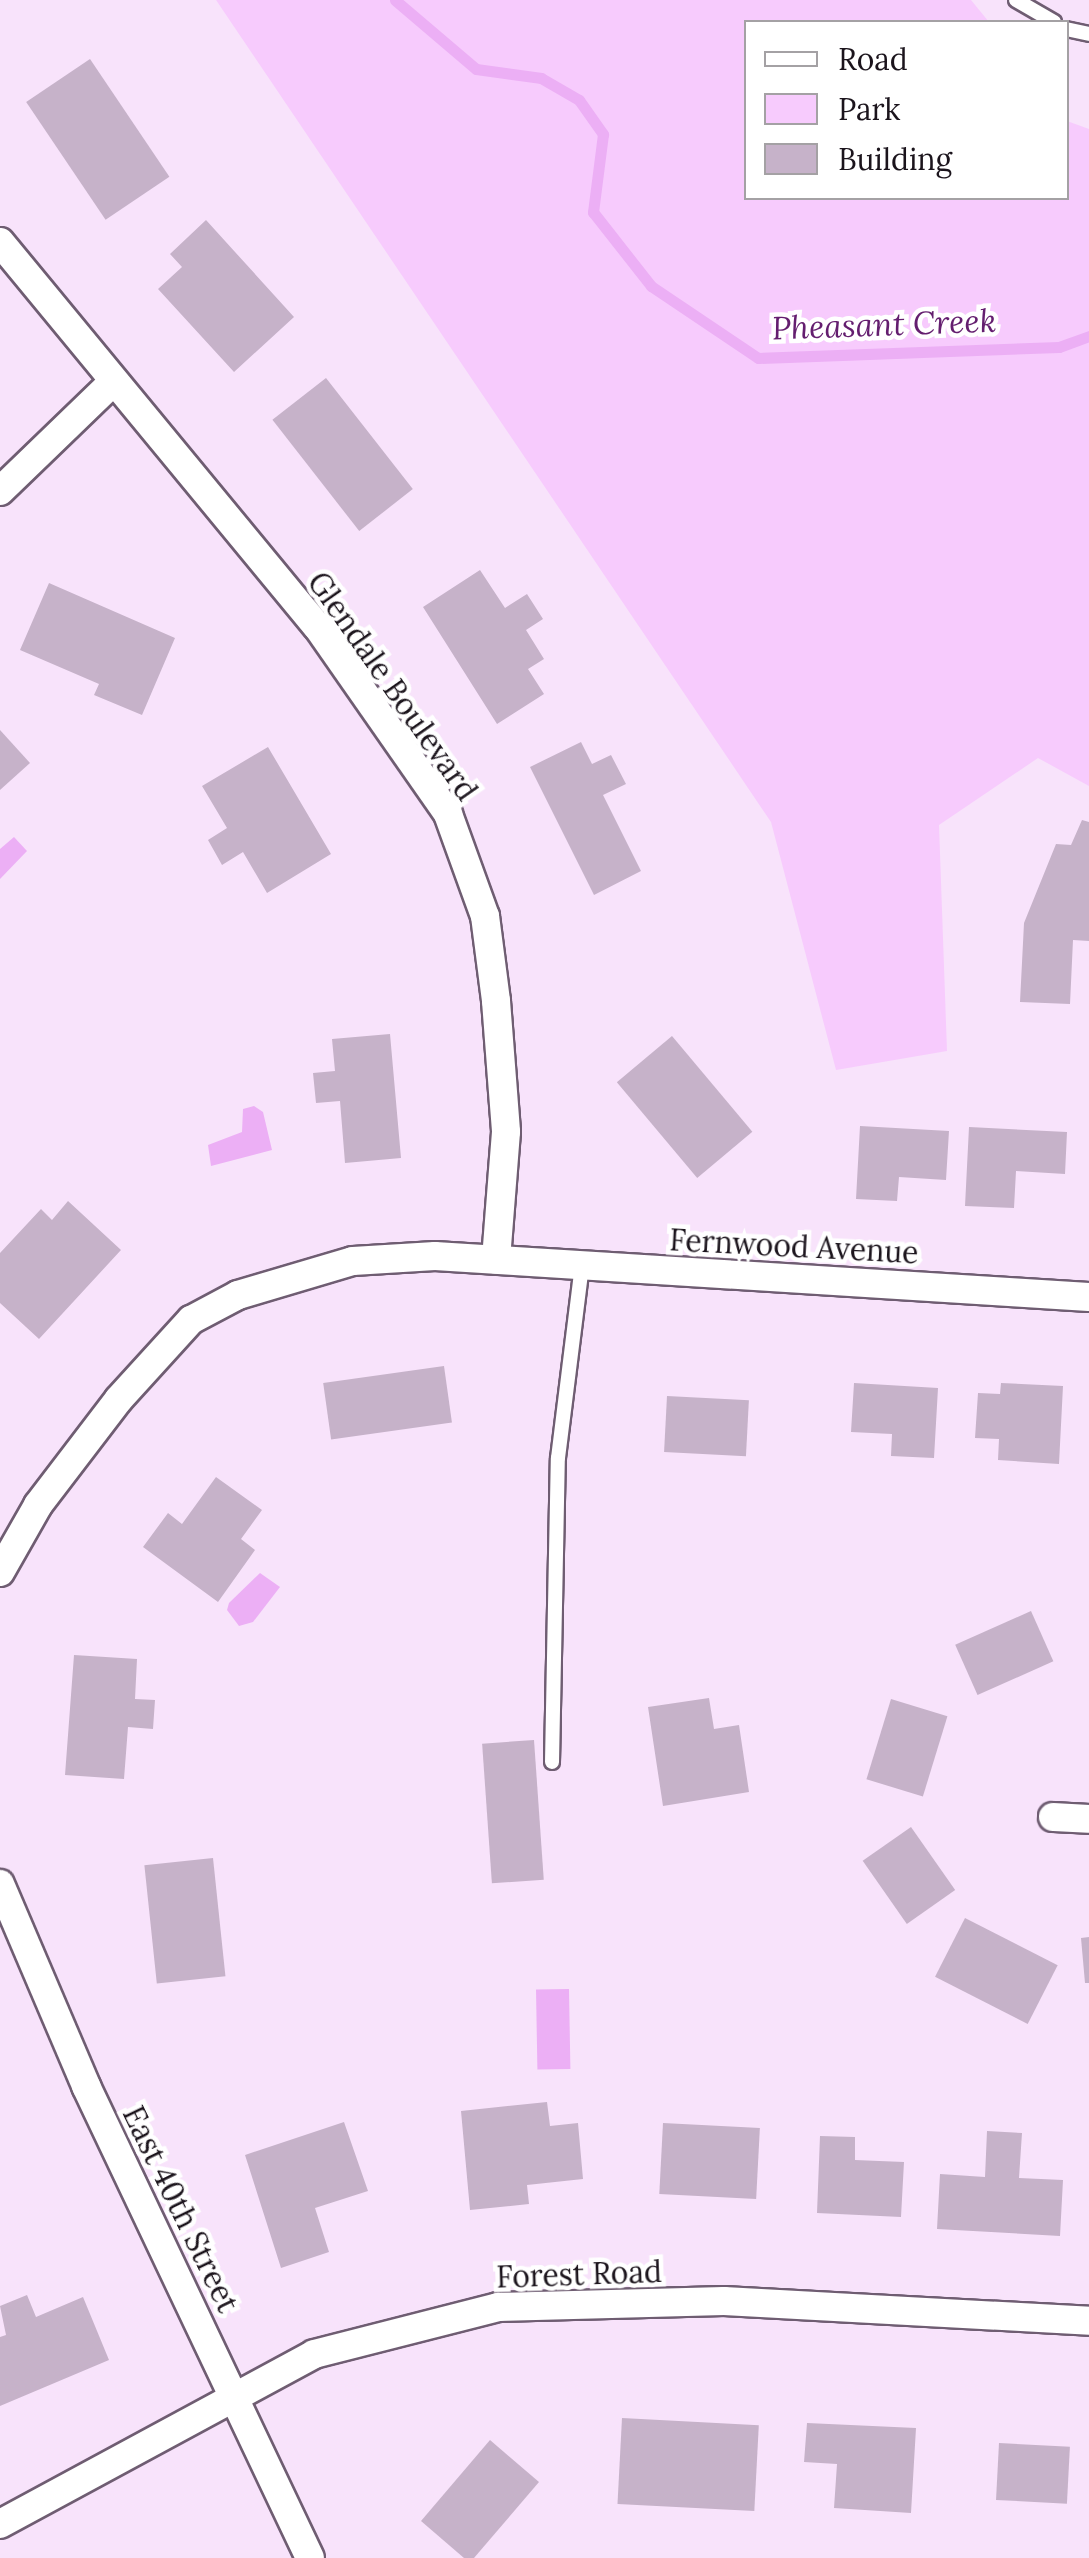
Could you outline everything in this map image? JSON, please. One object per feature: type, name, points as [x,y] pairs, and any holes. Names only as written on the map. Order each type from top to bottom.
[{"type":"street","name":"Glendale Boulevard","points":[[0,242],[317,626],[448,814],[485,916],[496,1001],[506,1132],[496,1260]]},
{"type":"street","points":[[0,491],[114,381]]},
{"type":"street","points":[[0,1572],[61,1474],[191,1320],[238,1296],[353,1261],[496,1260]]},
{"type":"street","name":"Fernwood Avenue","points":[[496,1260],[1089,1296]]},
{"type":"street","points":[[1053,1817],[1089,1819]]},
{"type":"street","name":"East 40th Street","points":[[0,1884],[86,2086],[310,2558]]},
{"type":"street","name":"Forest Road","points":[[0,2524],[314,2354],[498,2307],[724,2301],[1089,2321]]},
{"type":"lane","points":[[1016,0],[1051,20]]},
{"type":"lane","points":[[552,1762],[557,1476],[582,1266]]},
{"type":"green space","points":[[216,0],[971,0],[987,20],[744,20],[744,200],[1069,200],[1069,122],[1089,129],[1089,786],[1038,758],[939,825],[947,1051],[836,1070],[771,822]]},
{"type":"shaded area","points":[[14,837],[27,851],[0,879],[0,849]]},
{"type":"shaded area","points":[[254,1106],[263,1112],[272,1150],[211,1166],[208,1145],[242,1132],[243,1109]]},
{"type":"shaded area","points":[[260,1573],[280,1587],[253,1622],[239,1626],[227,1610],[229,1603]]},
{"type":"shaded area","points":[[569,1989],[570,2069],[537,2070],[536,1990]]},
{"type":"building","points":[[90,59],[169,177],[106,220],[26,102]]},
{"type":"building","points":[[206,220],[294,317],[234,372],[158,289],[182,267],[170,254]]},
{"type":"building","points":[[326,378],[413,489],[359,531],[272,420]]},
{"type":"building","points":[[480,570],[505,608],[527,594],[543,619],[526,630],[544,659],[528,669],[544,694],[497,724],[423,607]]},
{"type":"building","points":[[49,583],[175,638],[142,715],[94,695],[99,684],[20,650]]},
{"type":"building","points":[[0,730],[30,763],[0,790]]},
{"type":"building","points":[[581,742],[592,764],[611,755],[626,784],[603,795],[641,871],[594,895],[530,767]]},
{"type":"building","points":[[268,747],[331,854],[267,893],[243,852],[222,865],[208,840],[227,828],[202,786]]},
{"type":"building","points":[[1082,820],[1089,822],[1089,941],[1073,940],[1070,1004],[1020,1002],[1024,923],[1056,844],[1071,845]]},
{"type":"building","points":[[390,1034],[401,1158],[345,1163],[340,1101],[316,1103],[313,1073],[335,1071],[332,1039]]},
{"type":"building","points":[[672,1036],[752,1132],[697,1178],[617,1082]]},
{"type":"building","points":[[860,1126],[949,1131],[946,1180],[899,1177],[897,1201],[856,1199]]},
{"type":"building","points":[[969,1127],[1067,1132],[1065,1174],[1016,1171],[1014,1208],[965,1206]]},
{"type":"building","points":[[68,1201],[121,1250],[39,1339],[0,1303],[0,1253],[41,1209],[52,1220]]},
{"type":"building","points":[[444,1366],[452,1422],[331,1439],[323,1383]]},
{"type":"building","points":[[854,1383],[938,1388],[934,1458],[891,1456],[892,1434],[851,1432]]},
{"type":"building","points":[[1001,1383],[1063,1386],[1059,1464],[998,1460],[999,1439],[975,1438],[978,1393],[1000,1394]]},
{"type":"building","points":[[667,1396],[749,1400],[746,1456],[664,1452]]},
{"type":"building","points":[[216,1477],[262,1510],[241,1539],[255,1550],[218,1602],[143,1547],[168,1513],[182,1524]]},
{"type":"building","points":[[1031,1611],[1053,1661],[978,1695],[955,1645]]},
{"type":"building","points":[[74,1655],[137,1659],[135,1699],[155,1700],[153,1729],[128,1727],[124,1779],[65,1775]]},
{"type":"building","points":[[709,1698],[714,1729],[739,1725],[749,1792],[663,1806],[648,1707]]},
{"type":"building","points":[[891,1699],[947,1716],[923,1797],[866,1779]]},
{"type":"building","points":[[534,1740],[544,1880],[492,1883],[482,1744]]},
{"type":"building","points":[[911,1827],[955,1890],[907,1924],[863,1861]]},
{"type":"building","points":[[213,1858],[225,1976],[157,1984],[144,1865]]},
{"type":"building","points":[[965,1918],[1058,1965],[1028,2024],[935,1977]]},
{"type":"building","points":[[1089,1937],[1089,1983],[1085,1983],[1081,1938]]},
{"type":"building","points":[[547,2102],[550,2126],[578,2123],[583,2179],[527,2185],[529,2204],[470,2210],[461,2111]]},
{"type":"building","points":[[344,2122],[368,2191],[315,2208],[329,2252],[281,2268],[245,2155]]},
{"type":"building","points":[[663,2123],[760,2128],[756,2199],[659,2194]]},
{"type":"building","points":[[987,2131],[1022,2133],[1019,2178],[1063,2180],[1060,2236],[937,2229],[940,2174],[985,2177]]},
{"type":"building","points":[[820,2136],[855,2137],[855,2160],[904,2162],[901,2217],[817,2213]]},
{"type":"building","points":[[27,2295],[36,2317],[83,2297],[109,2360],[0,2406],[0,2337],[6,2335],[0,2306]]},
{"type":"building","points":[[622,2418],[759,2425],[754,2511],[617,2504]]},
{"type":"building","points":[[807,2423],[916,2428],[911,2513],[834,2508],[837,2464],[804,2462]]},
{"type":"building","points":[[490,2440],[539,2482],[474,2558],[464,2558],[421,2521]]},
{"type":"building","points":[[999,2443],[1070,2447],[1067,2504],[996,2500]]},
{"type":"waterway","name":"Pheasant Creek","points":[[395,0],[476,69],[541,78],[579,100],[603,134],[593,212],[651,286],[758,358],[1059,347],[1089,336]]}]
